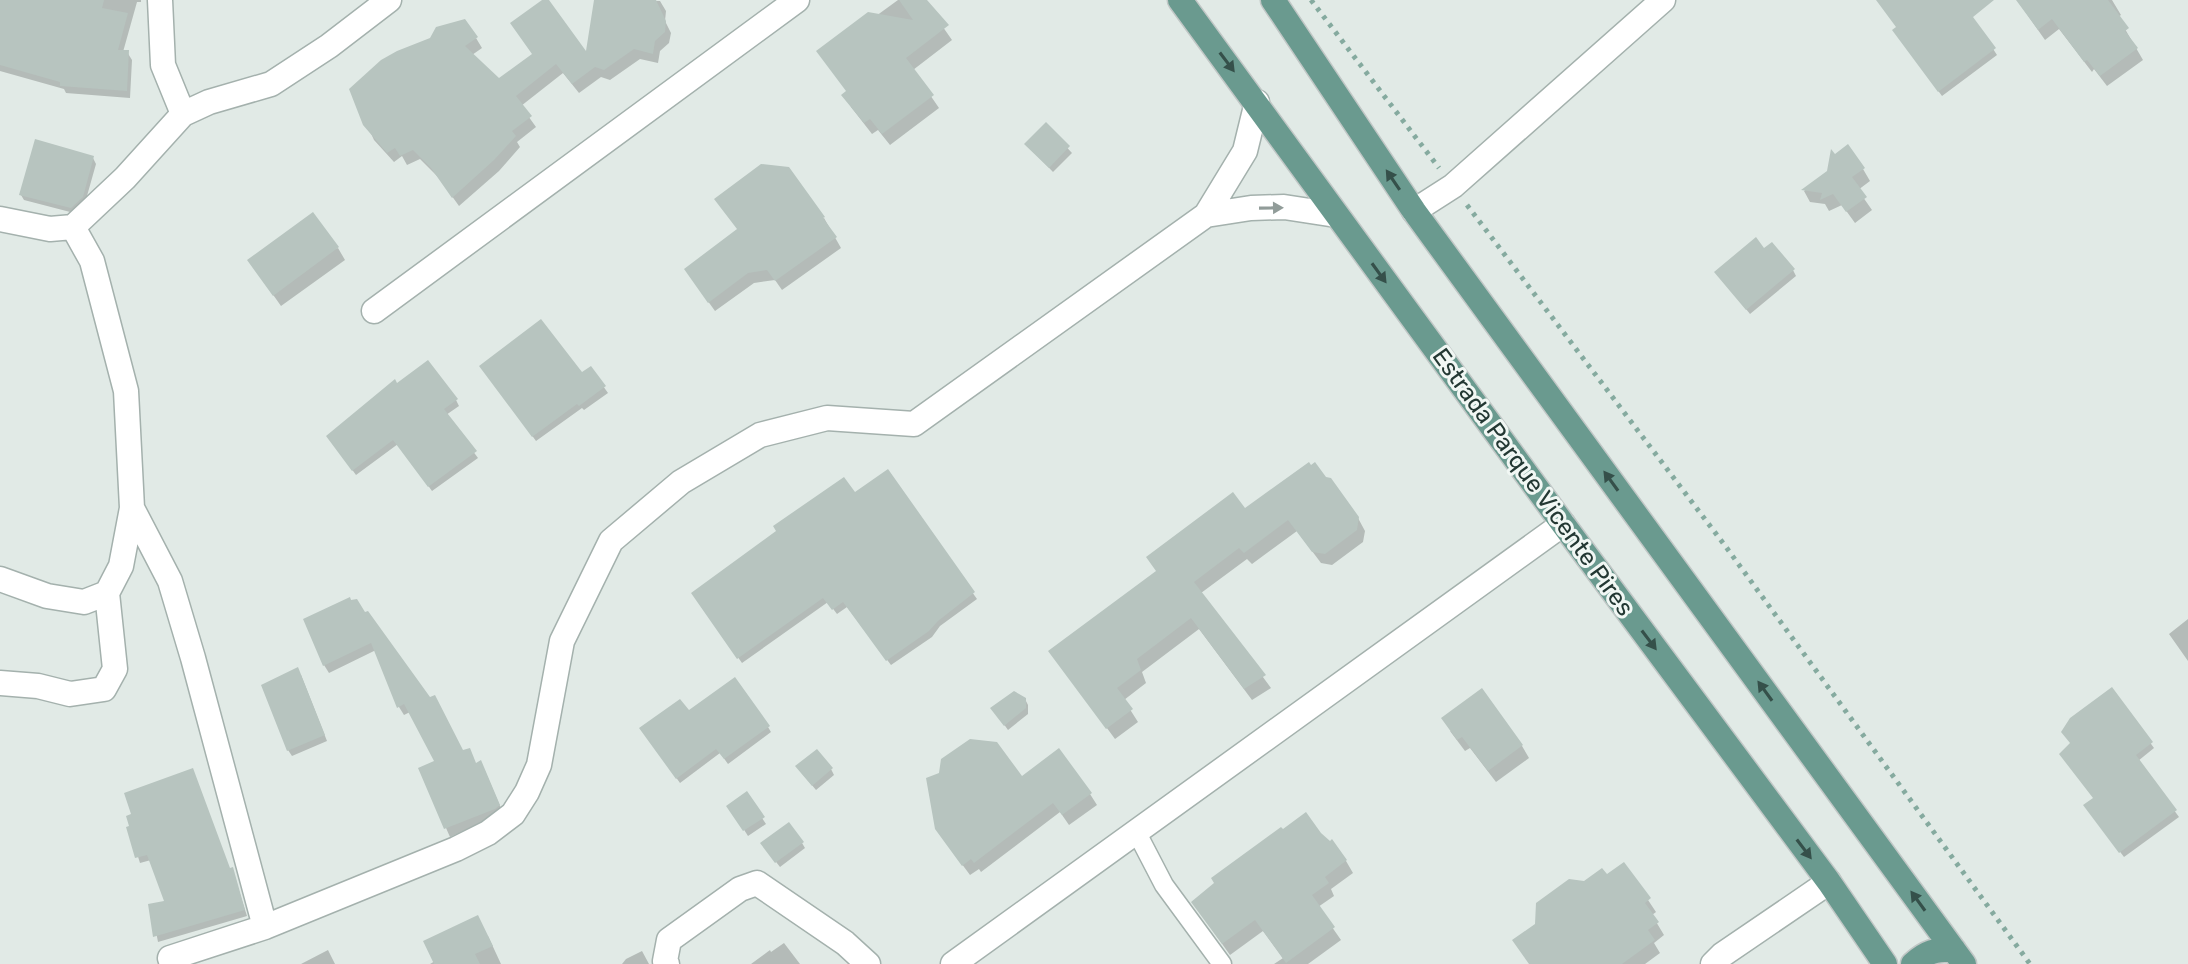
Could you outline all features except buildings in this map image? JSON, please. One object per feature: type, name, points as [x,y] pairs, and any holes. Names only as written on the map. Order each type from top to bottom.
[{"type":"main road","name":"Estrada Parque Vicente Pires","points":[[1180,0],[1829,882],[1885,964]]},
{"type":"main road","points":[[1273,0],[1414,211],[1959,957]]},
{"type":"main road","points":[[1913,964],[1924,953],[1939,949],[1959,957]]},
{"type":"street","points":[[160,0],[163,65],[183,114]]},
{"type":"street","points":[[0,219],[50,229],[73,227],[125,178],[183,114],[209,102],[271,84],[329,46],[389,0]]},
{"type":"street","points":[[374,311],[797,0]]},
{"type":"street","points":[[1414,211],[1453,186],[1663,0]]},
{"type":"street","points":[[172,964],[170,958],[265,927],[456,849],[488,833],[513,814],[539,765],[562,641],[611,541],[681,482],[760,435],[827,418],[914,424],[1206,215],[1245,151],[1257,102]]},
{"type":"street","points":[[1206,215],[1284,207],[1336,215]]},
{"type":"street","points":[[0,683],[38,686],[70,694],[104,689],[115,669],[107,593],[121,566],[132,508],[126,391],[92,261],[73,227]]},
{"type":"street","points":[[132,508],[170,581],[265,927]]},
{"type":"street","points":[[953,964],[1563,524]]},
{"type":"street","points":[[0,579],[47,596],[84,602],[107,593]]},
{"type":"street","points":[[1713,964],[1829,882]]},
{"type":"street","points":[[667,964],[669,940],[740,889],[757,883],[845,943],[868,964]]},
{"type":"lane","points":[[1137,833],[1164,885],[1222,964]]},
{"type":"path","points":[[1311,0],[1726,547],[2030,964]]}]
